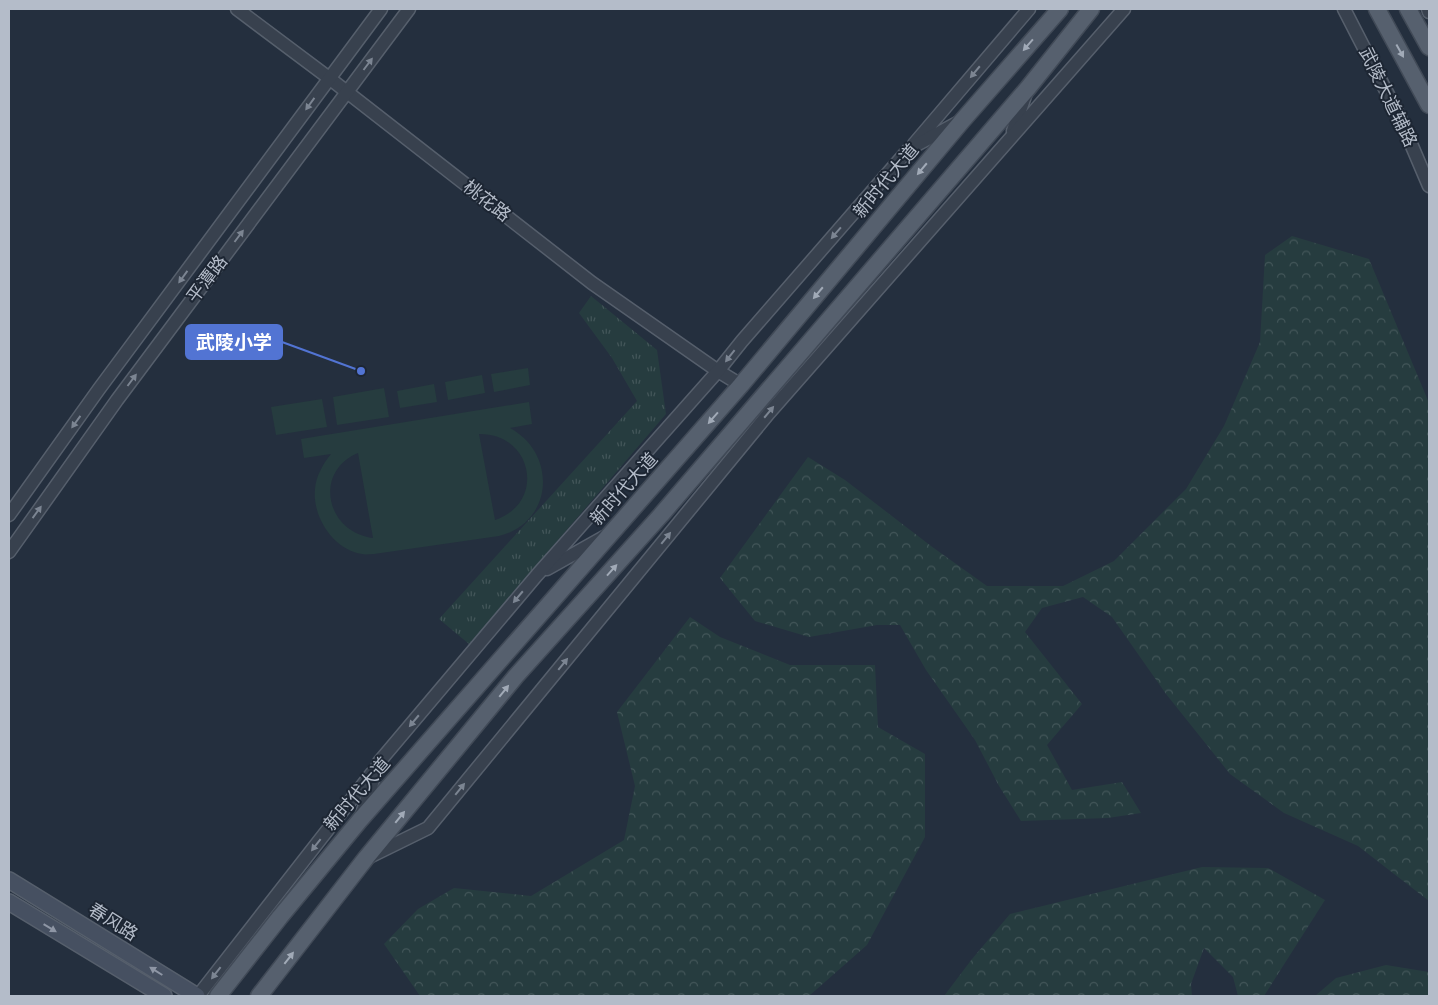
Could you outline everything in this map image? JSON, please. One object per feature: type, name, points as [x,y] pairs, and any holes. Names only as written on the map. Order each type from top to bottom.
[{"type":"main road","name":"新时代大道","points":[[218,996],[360,820],[741,385],[962,121],[1060,9]]},
{"type":"main road","points":[[259,996],[366,858],[516,676],[661,515],[1028,88],[1091,9]]},
{"type":"main road","points":[[1377,9],[1429,105]]},
{"type":"main road","points":[[1408,9],[1429,47]]},
{"type":"main road","name":"春风路","points":[[9,880],[197,996]]},
{"type":"main road","name":"春风路","points":[[9,902],[164,996]]},
{"type":"street","name":"桃花路","points":[[237,9],[592,282],[718,372],[741,385]]},
{"type":"street","name":"平潭路","points":[[9,515],[329,78],[382,9]]},
{"type":"street","name":"平潭路","points":[[9,552],[117,400],[410,9]]},
{"type":"street","points":[[197,996],[378,765],[537,575],[718,372],[742,341],[1029,9]]},
{"type":"street","points":[[366,858],[428,828],[769,412],[1124,9]]},
{"type":"street","name":"武陵大道辅路","points":[[1344,9],[1400,118],[1429,186]]},
{"type":"street","points":[[1010,138],[1028,88]]},
{"type":"street","points":[[909,149],[962,121]]},
{"type":"street","points":[[537,575],[610,534]]},
{"type":"street","points":[[360,820],[378,765]]},
{"type":"green space","points":[[1292,236],[1369,259],[1429,403],[1429,901],[1358,846],[1284,813],[1230,774],[1166,694],[1112,617],[1083,597],[1042,608],[1025,632],[1082,704],[1047,745],[1072,790],[1122,782],[1141,813],[1108,818],[1021,821],[999,786],[975,740],[926,670],[900,625],[877,625],[809,637],[755,621],[720,578],[808,457],[845,480],[987,586],[1063,586],[1114,561],[1186,489],[1224,426],[1260,342],[1265,255]]},
{"type":"green space","points":[[591,296],[657,350],[666,414],[469,644],[439,619],[637,401],[612,358],[579,313]]},
{"type":"green space","points":[[528,368],[530,385],[494,392],[491,374]]},
{"type":"green space","points":[[482,375],[485,393],[448,400],[445,382]]},
{"type":"green space","points":[[434,384],[437,402],[400,408],[397,391]]},
{"type":"green space","points":[[384,388],[389,417],[337,425],[333,397]]},
{"type":"green space","points":[[322,399],[327,427],[276,435],[271,407]]},
{"type":"green space","points":[[529,402],[532,424],[510,428],[526,440],[536,454],[542,470],[543,487],[539,503],[530,517],[517,529],[499,536],[374,554],[362,554],[342,546],[334,539],[321,521],[315,500],[315,489],[320,470],[331,454],[304,458],[301,439]],"holes":[[[479,434],[497,437],[511,444],[521,456],[526,470],[527,485],[522,499],[511,511],[495,520]],[[358,453],[373,538],[357,533],[344,525],[336,513],[331,500],[331,487],[335,473],[344,462]]]},
{"type":"green space","points":[[690,617],[720,637],[790,665],[875,665],[878,727],[925,754],[925,837],[867,945],[809,996],[420,996],[384,944],[418,909],[454,888],[531,896],[624,840],[635,786],[617,712]]},
{"type":"green space","points":[[1202,867],[1268,868],[1325,900],[1264,996],[1238,996],[1233,977],[1204,948],[1191,984],[1192,996],[944,996],[1010,914]]},
{"type":"green space","points":[[1386,965],[1429,972],[1429,996],[1315,996],[1336,978]]},
{"type":"place","name":"武陵小学","points":[[361,371]]}]
